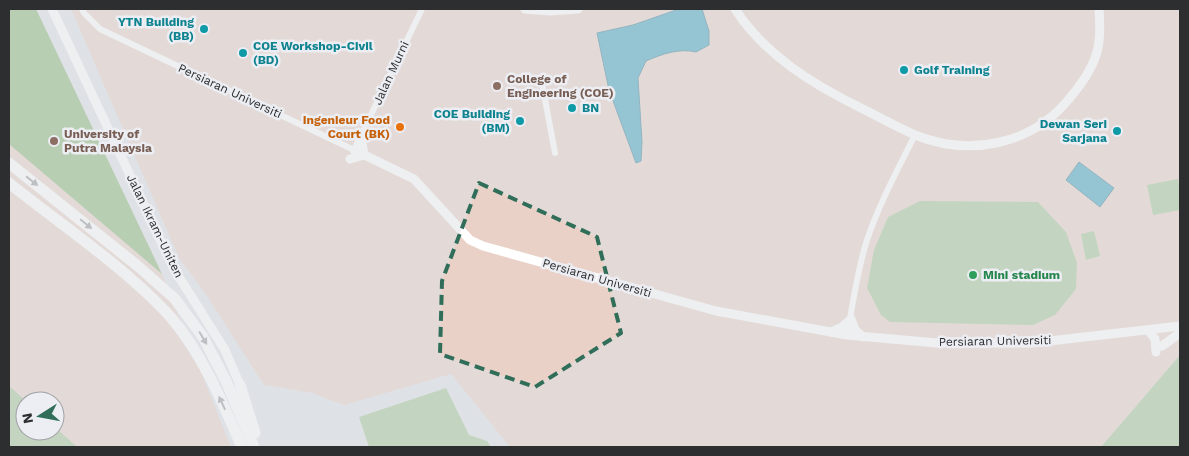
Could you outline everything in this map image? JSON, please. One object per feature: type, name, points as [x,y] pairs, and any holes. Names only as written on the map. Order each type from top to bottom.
[{"type":"highway","points":[[11,164],[139,266],[175,299],[203,337],[226,381],[254,447]]},
{"type":"highway","points":[[9,184],[115,265],[156,300],[174,320],[194,349],[242,447]]},
{"type":"highway","points":[[240,385],[258,447]]},
{"type":"street","name":"Jalan Ikram-Uniten","points":[[52,9],[174,269],[225,350],[240,385]]},
{"type":"street","name":"Persiaran Universiti","points":[[82,9],[100,29],[414,179],[470,240],[483,246],[716,311],[847,336],[937,343],[1032,342],[1180,326]]},
{"type":"street","name":"Jalan Murni","points":[[354,150],[422,9]]},
{"type":"street","points":[[525,9],[550,12],[578,9]]},
{"type":"street","points":[[735,9],[759,40],[805,77],[826,90],[915,135],[955,146],[981,146],[1012,140],[1044,123],[1058,112],[1076,91],[1096,57],[1100,26],[1099,9]]},
{"type":"street","points":[[542,83],[555,153]]},
{"type":"street","points":[[847,336],[867,240],[888,190],[915,135]]},
{"type":"street","points":[[350,159],[364,154],[360,136]]},
{"type":"street","points":[[831,333],[851,319]]},
{"type":"street","points":[[851,319],[855,330],[863,337]]},
{"type":"street","points":[[1148,330],[1155,339],[1159,349],[1180,332]]},
{"type":"highlighted area","points":[[479,183],[597,237],[621,333],[535,387],[440,354],[442,281]]},
{"type":"shaded area","name":"University of Putra Malaysia","points":[[9,9],[36,9],[162,274],[231,447],[9,447]]},
{"type":"shaded area","points":[[71,9],[1180,9],[1180,355],[1101,447],[510,447],[451,374],[344,405],[312,393],[264,385],[205,293],[179,258]]},
{"type":"green space","points":[[9,9],[36,9],[162,274],[9,144]]},
{"type":"green space","points":[[1178,179],[1180,210],[1153,215],[1147,185]]},
{"type":"green space","name":"Mini stadium","points":[[920,201],[1038,202],[1066,232],[1077,263],[1076,289],[1055,315],[1033,325],[890,322],[881,315],[867,288],[874,250],[888,217]]},
{"type":"green space","points":[[1094,231],[1100,256],[1086,260],[1081,234]]},
{"type":"green space","points":[[1180,355],[1180,447],[1101,447]]},
{"type":"green space","points":[[9,386],[15,391],[15,441],[65,441],[65,436],[77,447],[9,447]]},
{"type":"green space","points":[[446,388],[469,435],[487,441],[491,447],[369,447],[359,417]]},
{"type":"water","points":[[679,9],[702,9],[709,31],[709,45],[696,52],[671,52],[646,61],[638,78],[642,142],[641,161],[636,163],[609,90],[597,33],[633,25]]},
{"type":"water","points":[[1079,162],[1114,188],[1100,207],[1066,180]]},
{"type":"place","name":"YTN Building (BB)","points":[[204,29]]},
{"type":"place","name":"COE Workshop-Civil (BD)","points":[[243,53]]},
{"type":"place","name":"Golf Training","points":[[904,70]]},
{"type":"place","name":"College of Engineering (COE)","points":[[497,86]]},
{"type":"place","name":"BN","points":[[572,108]]},
{"type":"place","name":"COE Building (BM)","points":[[520,121]]},
{"type":"place","name":"Ingenieur Food Court (BK)","points":[[400,127]]},
{"type":"place","name":"Dewan Seri Sarjana","points":[[1117,131]]},
{"type":"place","name":"University of Putra Malaysia","points":[[54,141]]},
{"type":"place","name":"Mini stadium","points":[[973,275]]}]
